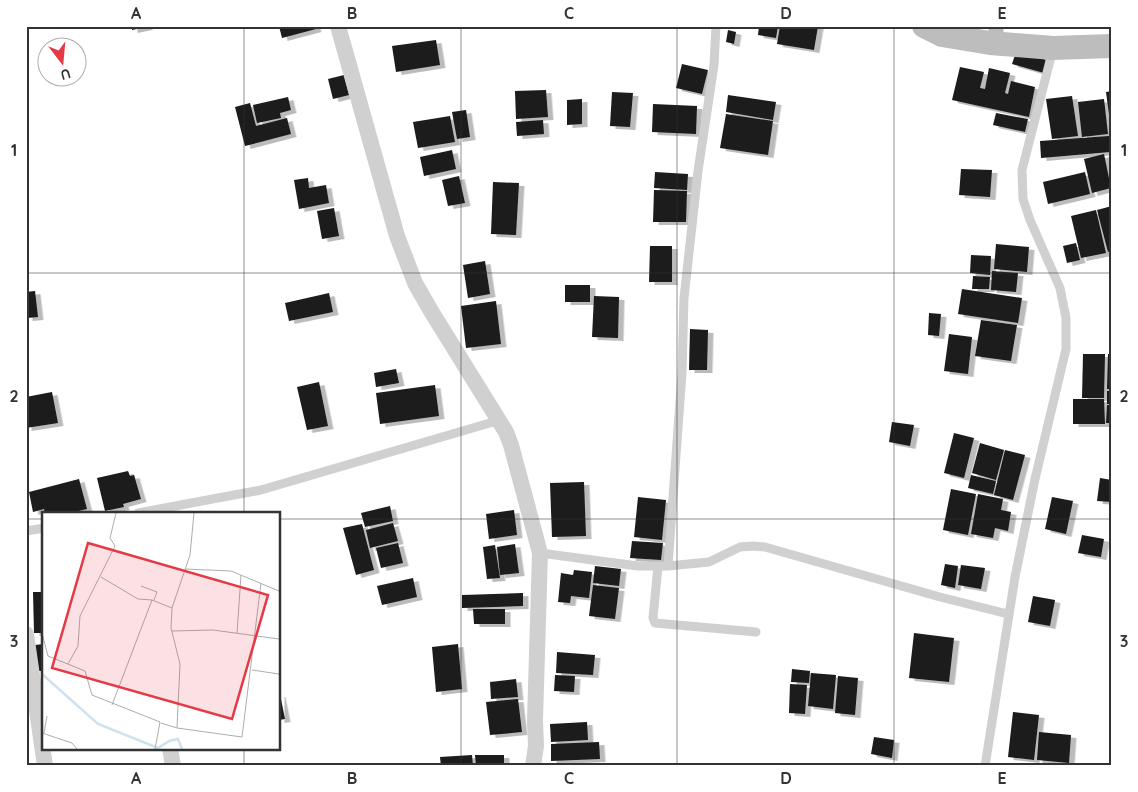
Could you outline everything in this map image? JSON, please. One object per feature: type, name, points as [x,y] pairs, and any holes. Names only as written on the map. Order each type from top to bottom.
[{"type":"street","points":[[338,26],[397,236],[415,283],[430,311],[506,432],[540,553],[535,720],[536,746],[533,766]]},
{"type":"street","points":[[924,26],[942,35],[990,43],[1053,48],[1112,46]]},
{"type":"street","points":[[26,634],[42,745]]},
{"type":"street","points":[[43,750],[45,766]]},
{"type":"street","points":[[170,750],[173,766]]},
{"type":"lane","points":[[668,566],[682,373],[684,298],[698,171],[714,65],[716,26]]},
{"type":"lane","points":[[985,766],[1008,614],[1035,479],[1066,350],[1066,318],[1060,288],[1030,220],[1023,199],[1022,170],[1053,48]]},
{"type":"lane","points":[[143,512],[261,490],[500,420]]},
{"type":"lane","points":[[26,531],[42,528]]},
{"type":"lane","points":[[540,553],[638,566],[668,566],[709,562],[740,547],[765,547],[940,597],[1008,614]]},
{"type":"lane","points":[[658,566],[653,618],[655,623],[756,632]]},
{"type":"building","points":[[132,26],[147,26],[147,27],[132,30]]},
{"type":"building","points":[[279,26],[315,26],[316,29],[282,38]]},
{"type":"building","points":[[759,26],[778,26],[776,38],[758,35]]},
{"type":"building","points":[[780,26],[818,26],[814,50],[777,44]]},
{"type":"building","points":[[983,26],[998,26],[998,29],[983,29]]},
{"type":"building","points":[[728,30],[736,32],[734,44],[726,42]]},
{"type":"building","points":[[436,40],[440,65],[396,72],[392,46]]},
{"type":"building","points":[[1016,52],[1047,60],[1044,73],[1012,64]]},
{"type":"building","points":[[682,64],[708,70],[702,94],[676,88]]},
{"type":"building","points":[[960,67],[984,72],[980,88],[985,89],[989,68],[1010,73],[1005,93],[1008,94],[1011,81],[1035,87],[1029,117],[952,100]]},
{"type":"building","points":[[344,75],[349,95],[333,99],[328,79]]},
{"type":"building","points":[[546,90],[548,117],[516,119],[515,91]]},
{"type":"building","points":[[1112,91],[1112,113],[1109,114],[1106,92]]},
{"type":"building","points":[[612,92],[633,93],[630,127],[610,126]]},
{"type":"building","points":[[728,95],[776,102],[773,120],[726,112]]},
{"type":"building","points":[[1072,96],[1078,136],[1052,139],[1046,99]]},
{"type":"building","points":[[288,97],[291,110],[280,113],[281,118],[257,123],[253,105]]},
{"type":"building","points":[[582,99],[582,124],[567,125],[567,100]]},
{"type":"building","points":[[1104,99],[1108,134],[1082,137],[1078,102]]},
{"type":"building","points":[[250,103],[256,126],[287,118],[291,134],[245,146],[235,107]]},
{"type":"building","points":[[653,104],[697,106],[696,134],[652,132]]},
{"type":"building","points":[[466,110],[470,137],[457,139],[452,112]]},
{"type":"building","points":[[996,113],[1028,119],[1025,132],[993,125]]},
{"type":"building","points":[[726,114],[773,121],[768,155],[720,148]]},
{"type":"building","points":[[450,116],[455,142],[418,148],[413,122]]},
{"type":"building","points":[[543,120],[544,134],[517,136],[516,122]]},
{"type":"building","points":[[1109,136],[1110,152],[1041,158],[1040,141]]},
{"type":"building","points":[[452,150],[456,169],[424,176],[420,157]]},
{"type":"building","points":[[1104,154],[1111,188],[1092,193],[1084,159]]},
{"type":"building","points":[[961,169],[992,170],[990,197],[959,195]]},
{"type":"building","points":[[655,172],[688,174],[687,190],[654,188]]},
{"type":"building","points":[[1085,172],[1090,194],[1048,204],[1043,182]]},
{"type":"building","points":[[459,176],[465,203],[448,206],[442,180]]},
{"type":"building","points":[[308,178],[309,188],[326,185],[329,203],[299,209],[294,180]]},
{"type":"building","points":[[493,182],[519,183],[516,235],[491,234]]},
{"type":"building","points":[[654,190],[687,191],[686,222],[653,222]]},
{"type":"building","points":[[1112,206],[1112,250],[1108,252],[1097,210]]},
{"type":"building","points":[[334,208],[339,236],[322,239],[317,211]]},
{"type":"building","points":[[1096,210],[1106,253],[1081,258],[1071,216]]},
{"type":"building","points":[[1076,243],[1080,260],[1067,263],[1063,246]]},
{"type":"building","points":[[996,244],[1029,247],[1027,272],[994,269]]},
{"type":"building","points":[[650,246],[672,246],[672,282],[649,282]]},
{"type":"building","points":[[971,255],[991,256],[990,275],[970,273]]},
{"type":"building","points":[[485,261],[490,294],[468,298],[463,265]]},
{"type":"building","points":[[992,271],[1018,273],[1016,292],[991,290]]},
{"type":"building","points":[[973,276],[990,277],[989,289],[972,289]]},
{"type":"building","points":[[565,285],[590,285],[590,302],[565,302]]},
{"type":"building","points":[[962,289],[1022,298],[1018,323],[958,314]]},
{"type":"building","points":[[35,291],[38,317],[27,318],[26,292]]},
{"type":"building","points":[[329,293],[333,312],[289,321],[285,303]]},
{"type":"building","points":[[594,296],[619,297],[618,338],[592,337]]},
{"type":"building","points":[[496,301],[501,344],[466,348],[461,306]]},
{"type":"building","points":[[929,313],[941,314],[939,336],[928,335]]},
{"type":"building","points":[[981,320],[1017,325],[1011,361],[975,356]]},
{"type":"building","points":[[690,329],[708,330],[707,370],[689,370]]},
{"type":"building","points":[[949,334],[972,337],[968,374],[944,371]]},
{"type":"building","points":[[1083,354],[1105,354],[1104,398],[1082,398]]},
{"type":"building","points":[[1108,354],[1112,354],[1112,389],[1107,389]]},
{"type":"building","points":[[396,369],[399,383],[376,387],[374,373]]},
{"type":"building","points":[[319,382],[328,426],[307,430],[297,387]]},
{"type":"building","points":[[435,385],[439,416],[380,424],[376,393]]},
{"type":"building","points":[[1107,391],[1112,391],[1112,404],[1107,404]]},
{"type":"building","points":[[52,392],[58,423],[26,428],[26,397]]},
{"type":"building","points":[[1073,399],[1104,399],[1105,424],[1073,424]]},
{"type":"building","points":[[1107,405],[1112,405],[1112,423],[1106,423]]},
{"type":"building","points":[[892,422],[914,425],[910,446],[889,442]]},
{"type":"building","points":[[954,433],[974,438],[964,478],[944,473]]},
{"type":"building","points":[[980,443],[1004,450],[996,480],[972,473]]},
{"type":"building","points":[[1005,450],[1025,455],[1013,500],[994,495]]},
{"type":"building","points":[[128,471],[130,476],[134,475],[141,499],[123,504],[124,507],[105,511],[97,478]]},
{"type":"building","points":[[971,475],[996,481],[993,494],[968,488]]},
{"type":"building","points":[[1100,478],[1112,480],[1112,502],[1097,501]]},
{"type":"building","points":[[79,479],[87,509],[74,512],[45,512],[44,509],[33,512],[29,492]]},
{"type":"building","points":[[584,482],[586,536],[552,537],[550,483]]},
{"type":"building","points":[[951,489],[976,494],[968,535],[943,530]]},
{"type":"building","points":[[978,494],[1003,499],[1001,510],[1011,512],[1008,531],[995,528],[993,538],[971,534]]},
{"type":"building","points":[[638,497],[666,500],[662,540],[634,537]]},
{"type":"building","points":[[1052,497],[1073,501],[1066,534],[1045,529]]},
{"type":"building","points":[[390,506],[393,521],[365,527],[361,513]]},
{"type":"building","points":[[514,510],[517,535],[489,539],[486,514]]},
{"type":"building","points":[[393,523],[398,541],[370,548],[366,530]]},
{"type":"building","points":[[362,524],[374,570],[356,575],[343,528]]},
{"type":"building","points":[[1082,535],[1104,539],[1101,557],[1078,553]]},
{"type":"building","points":[[632,541],[663,543],[661,560],[630,558]]},
{"type":"building","points":[[398,543],[403,563],[381,568],[376,548]]},
{"type":"building","points":[[515,544],[519,573],[500,575],[497,547]]},
{"type":"building","points":[[495,545],[500,578],[487,579],[483,547]]},
{"type":"building","points":[[945,564],[958,566],[955,588],[941,585]]},
{"type":"building","points":[[961,565],[985,568],[981,589],[958,585]]},
{"type":"building","points":[[595,566],[621,569],[619,586],[593,583]]},
{"type":"building","points":[[574,570],[592,572],[589,598],[571,596],[570,603],[558,602],[561,573],[573,575]]},
{"type":"building","points":[[413,578],[417,597],[382,605],[377,586]]},
{"type":"building","points":[[593,585],[619,588],[615,619],[589,616]]},
{"type":"building","points":[[33,592],[42,592],[42,633],[34,633]]},
{"type":"building","points":[[523,593],[523,606],[462,608],[462,595]]},
{"type":"building","points":[[1033,596],[1055,600],[1050,626],[1028,622]]},
{"type":"building","points":[[473,609],[505,609],[505,624],[474,624]]},
{"type":"building","points":[[914,633],[954,638],[949,682],[909,678]]},
{"type":"building","points":[[42,644],[42,671],[38,671],[35,645]]},
{"type":"building","points":[[458,644],[462,689],[436,692],[432,647]]},
{"type":"building","points":[[557,652],[595,655],[593,675],[556,673]]},
{"type":"building","points":[[792,669],[810,671],[809,683],[791,682]]},
{"type":"building","points":[[811,673],[836,675],[833,709],[808,706]]},
{"type":"building","points":[[555,675],[575,676],[574,692],[554,691]]},
{"type":"building","points":[[838,676],[858,678],[855,715],[835,713]]},
{"type":"building","points":[[516,679],[518,697],[491,699],[490,682]]},
{"type":"building","points":[[790,684],[807,685],[805,714],[789,713]]},
{"type":"building","points":[[280,694],[285,719],[280,720]]},
{"type":"building","points":[[518,699],[522,732],[490,735],[486,702]]},
{"type":"building","points":[[1013,712],[1039,715],[1034,760],[1008,757]]},
{"type":"building","points":[[587,722],[588,740],[551,742],[550,724]]},
{"type":"building","points":[[1039,732],[1071,735],[1069,763],[1037,760]]},
{"type":"building","points":[[874,737],[894,740],[892,758],[871,754]]},
{"type":"building","points":[[599,742],[600,759],[551,761],[551,744]]},
{"type":"building","points":[[472,755],[473,766],[441,766],[440,757]]},
{"type":"building","points":[[475,755],[504,755],[504,766],[476,766]]},
{"type":"building","points":[[1035,763],[1058,764],[1058,766],[1034,766]]}]
